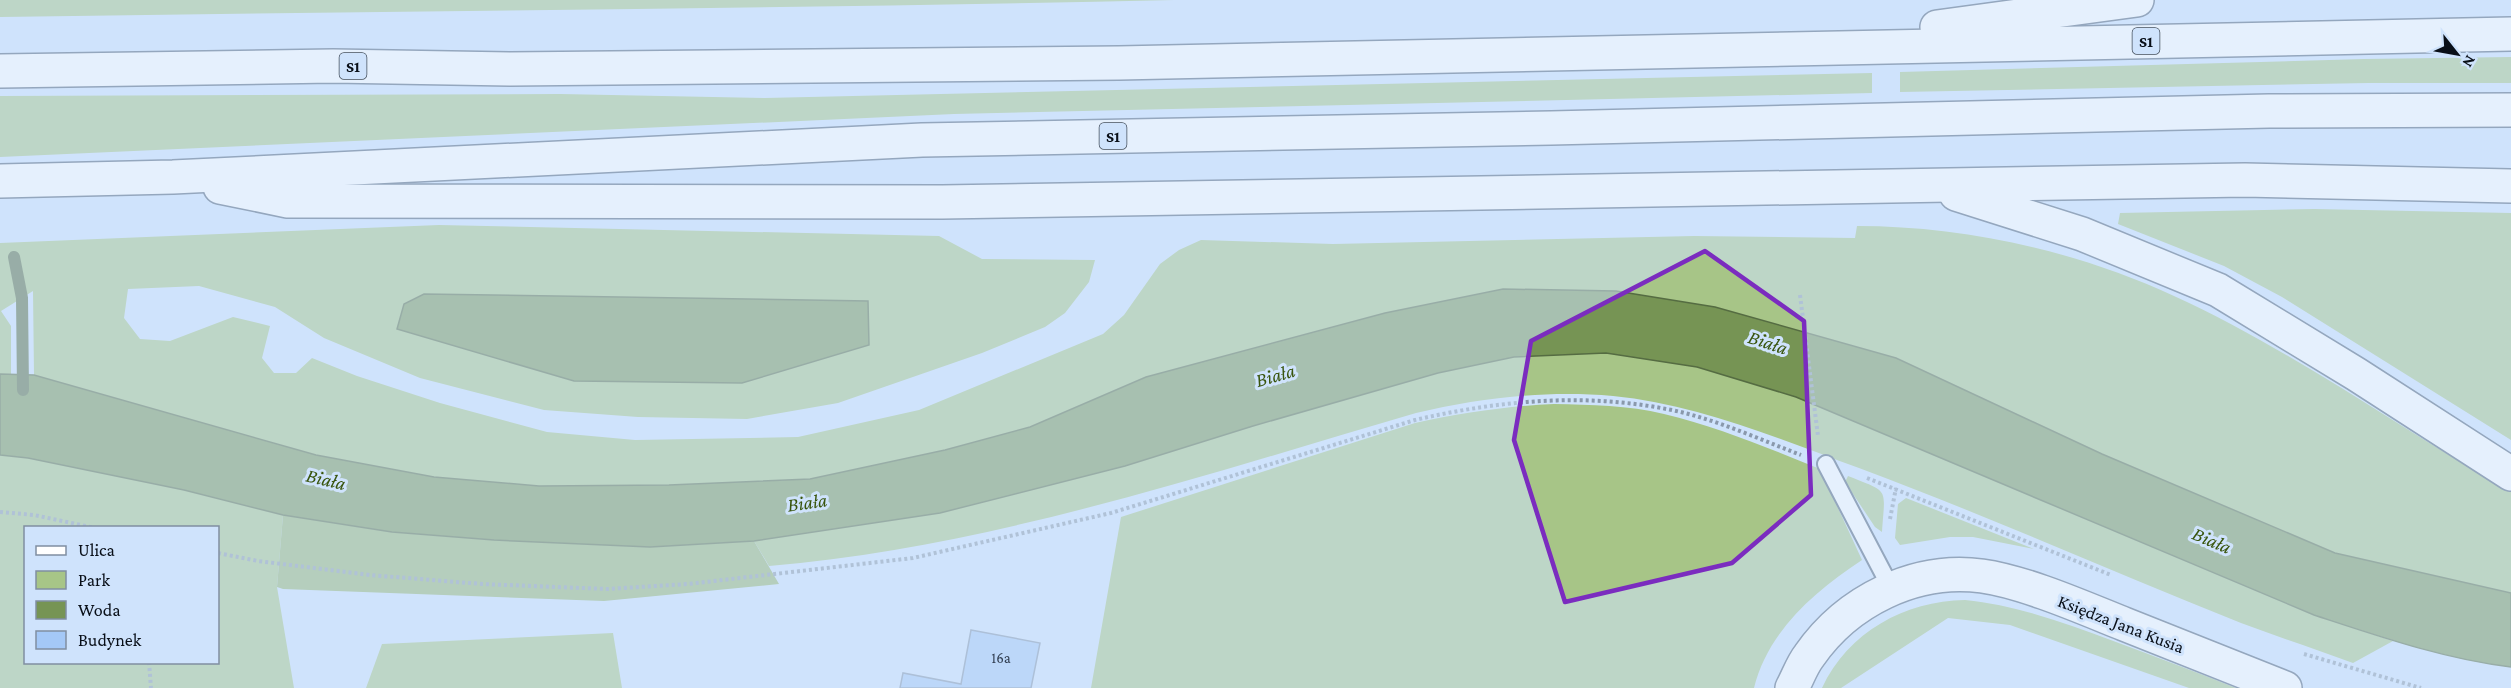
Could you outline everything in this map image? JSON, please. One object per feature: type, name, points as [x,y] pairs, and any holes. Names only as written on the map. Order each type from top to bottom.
[{"type":"main road","points":[[1781,49],[2137,0]]},
{"type":"main road","name":"S1","points":[[0,71],[333,66],[510,69],[1060,64],[2511,34]]},
{"type":"main road","name":"S1","points":[[0,181],[173,177],[922,140],[2270,111],[2511,110]]},
{"type":"main road","points":[[173,177],[288,201],[942,202],[2245,180],[2511,186]]},
{"type":"main road","points":[[1929,185],[2082,234],[2217,290],[2356,374],[2511,474]]},
{"type":"main road","name":"Księdza Jana Kusia","points":[[1792,688],[1808,656],[1855,608],[1891,588],[1921,579],[1981,576],[2013,583],[2105,616],[2285,688]]},
{"type":"lane","points":[[1826,464],[1891,588]]},
{"type":"path","points":[[1800,296],[1819,446]]},
{"type":"path","points":[[219,553],[258,561],[370,575],[482,584],[607,589],[712,582],[913,558],[1111,513],[1415,420],[1465,408],[1528,401],[1612,401],[1663,408],[1727,427],[1896,488],[2116,577]]},
{"type":"path","points":[[0,512],[34,515],[86,526]]},
{"type":"path","points":[[2301,653],[2421,688]]},
{"type":"path","points":[[149,664],[151,688]]},
{"type":"highlighted area","points":[[1705,251],[1804,321],[1811,495],[1732,563],[1565,602],[1514,440],[1531,341]]},
{"type":"green space","points":[[0,0],[1174,0],[0,17]]},
{"type":"green space","points":[[2511,57],[2511,83],[2369,83],[1900,92],[1900,72]]},
{"type":"green space","points":[[1872,73],[1872,93],[954,114],[0,157],[0,96],[560,94],[765,98]]},
{"type":"green space","points":[[2314,209],[2511,213],[2511,440],[2282,297],[2224,266],[2118,224],[2120,213]]},
{"type":"green space","points":[[439,225],[939,236],[982,259],[1095,260],[1089,282],[1065,313],[1045,327],[982,353],[838,403],[747,419],[638,417],[544,410],[420,378],[324,338],[275,307],[199,286],[128,289],[124,318],[140,339],[170,341],[233,317],[270,326],[262,358],[274,373],[296,373],[312,358],[357,376],[440,403],[547,432],[635,440],[798,437],[919,410],[1103,334],[1124,315],[1160,264],[1179,250],[1201,240],[1333,244],[1694,236],[1855,238],[1857,226],[1938,231],[1979,236],[2060,254],[2137,280],[2174,296],[2261,340],[2511,492],[2511,593],[2335,553],[2102,454],[1896,358],[1715,307],[1616,291],[1503,289],[1385,313],[1146,377],[1030,427],[945,450],[810,479],[669,485],[539,486],[434,477],[316,455],[34,375],[33,291],[1,311],[11,326],[11,375],[0,374],[0,243]]},
{"type":"green space","points":[[1606,353],[1697,367],[1796,397],[2314,615],[2393,641],[2353,663],[2241,623],[1955,505],[1738,424],[1644,400],[1588,394],[1489,399],[1416,413],[1096,506],[934,543],[852,557],[769,566],[754,541],[940,513],[1125,466],[1253,426],[1438,373],[1514,357]]},
{"type":"green space","points":[[1554,404],[1623,407],[1664,414],[1723,432],[1820,469],[1862,560],[1827,585],[1796,614],[1770,648],[1754,688],[1091,688],[1121,517],[1415,423],[1484,410]]},
{"type":"green space","points":[[0,455],[28,458],[184,490],[283,515],[277,587],[294,688],[0,688]]},
{"type":"green space","points":[[1848,476],[1871,485],[1882,493],[1884,506],[1882,532],[1875,527],[1845,482]]},
{"type":"green space","points":[[1906,498],[2034,549],[1973,537],[1950,537],[1900,545],[1895,538],[1898,504]]},
{"type":"green space","points":[[1965,600],[2004,606],[2060,622],[2236,688],[2189,688],[2010,625],[1948,618],[1841,688],[1822,688],[1833,668],[1847,651],[1881,623],[1921,606]]},
{"type":"green space","points":[[613,633],[622,688],[366,688],[382,644]]},
{"type":"shaded area","points":[[283,515],[392,532],[494,540],[650,547],[754,541],[779,584],[604,601],[283,589],[277,587]]},
{"type":"water","name":"Biała","points":[[1503,289],[1616,291],[1715,307],[1896,358],[2102,454],[2335,553],[2511,593],[2511,667],[2436,653],[2314,615],[1796,397],[1697,367],[1606,353],[1514,357],[1438,373],[1253,426],[1125,466],[940,513],[754,541],[650,547],[494,540],[392,532],[283,515],[184,490],[28,458],[0,455],[0,374],[34,375],[316,455],[434,477],[539,486],[669,485],[810,479],[945,450],[1030,427],[1146,377],[1385,313]]},
{"type":"water","points":[[424,294],[868,301],[869,345],[742,383],[574,381],[397,329],[404,304]]},
{"type":"building","points":[[971,630],[1040,643],[1031,688],[900,688],[903,673],[961,684]]},
{"type":"waterway","points":[[14,257],[22,298],[23,390]]}]
